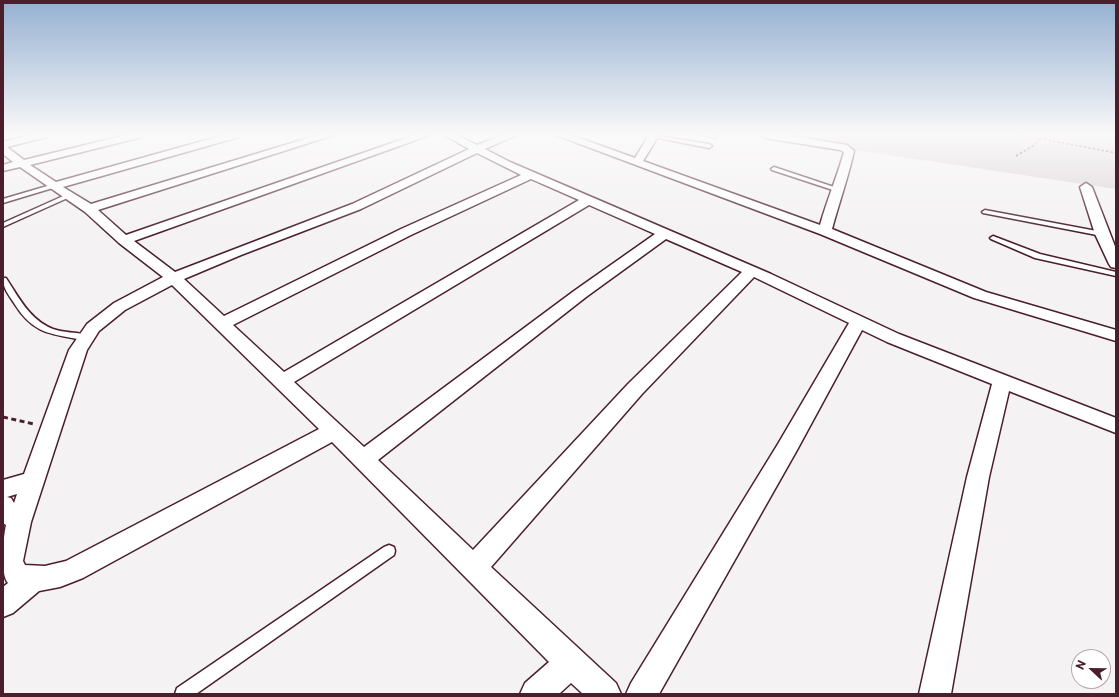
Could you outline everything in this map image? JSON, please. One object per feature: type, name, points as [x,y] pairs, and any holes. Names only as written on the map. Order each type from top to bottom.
[{"type":"street","points":[[28,168],[89,209],[124,240],[174,278],[364,459],[473,568],[605,694]]},
{"type":"street","points":[[62,191],[135,168]]},
{"type":"street","points":[[89,209],[224,168]]},
{"type":"street","points":[[124,240],[332,168]]},
{"type":"street","points":[[334,431],[74,570],[59,575],[33,579],[16,574],[10,561],[10,527],[34,480],[50,427],[84,337],[94,325],[113,311],[174,278],[204,264],[340,214],[440,168]]},
{"type":"street","points":[[515,168],[752,271],[924,352],[1116,426]]},
{"type":"street","points":[[650,168],[825,231],[980,295],[1116,336]]},
{"type":"street","points":[[825,231],[845,168]]},
{"type":"street","points":[[222,324],[406,232],[532,174]]},
{"type":"street","points":[[1086,187],[1102,234],[1113,251],[1116,264]]},
{"type":"street","points":[[282,381],[588,200]]},
{"type":"street","points":[[364,459],[591,286],[665,233]]},
{"type":"street","points":[[473,568],[635,390],[752,271]]},
{"type":"street","points":[[642,694],[786,450],[858,322]]},
{"type":"street","points":[[935,694],[978,477],[1002,381]]},
{"type":"street","points":[[3,489],[34,480]]},
{"type":"street","points":[[3,604],[33,579]]},
{"type":"street","points":[[536,694],[571,662]]},
{"type":"lane","points":[[774,169],[838,190]]},
{"type":"lane","points":[[3,201],[62,191]]},
{"type":"lane","points":[[3,225],[62,191]]},
{"type":"lane","points":[[985,212],[1102,234]]},
{"type":"lane","points":[[993,238],[1038,256],[1116,274]]},
{"type":"lane","points":[[3,280],[23,311],[33,322],[52,332],[84,337]]},
{"type":"lane","points":[[184,694],[390,551]]},
{"type":"path","points":[[3,417],[50,427]]},
{"type":"shaded area","points":[[972,168],[1116,168],[1116,189]]}]
